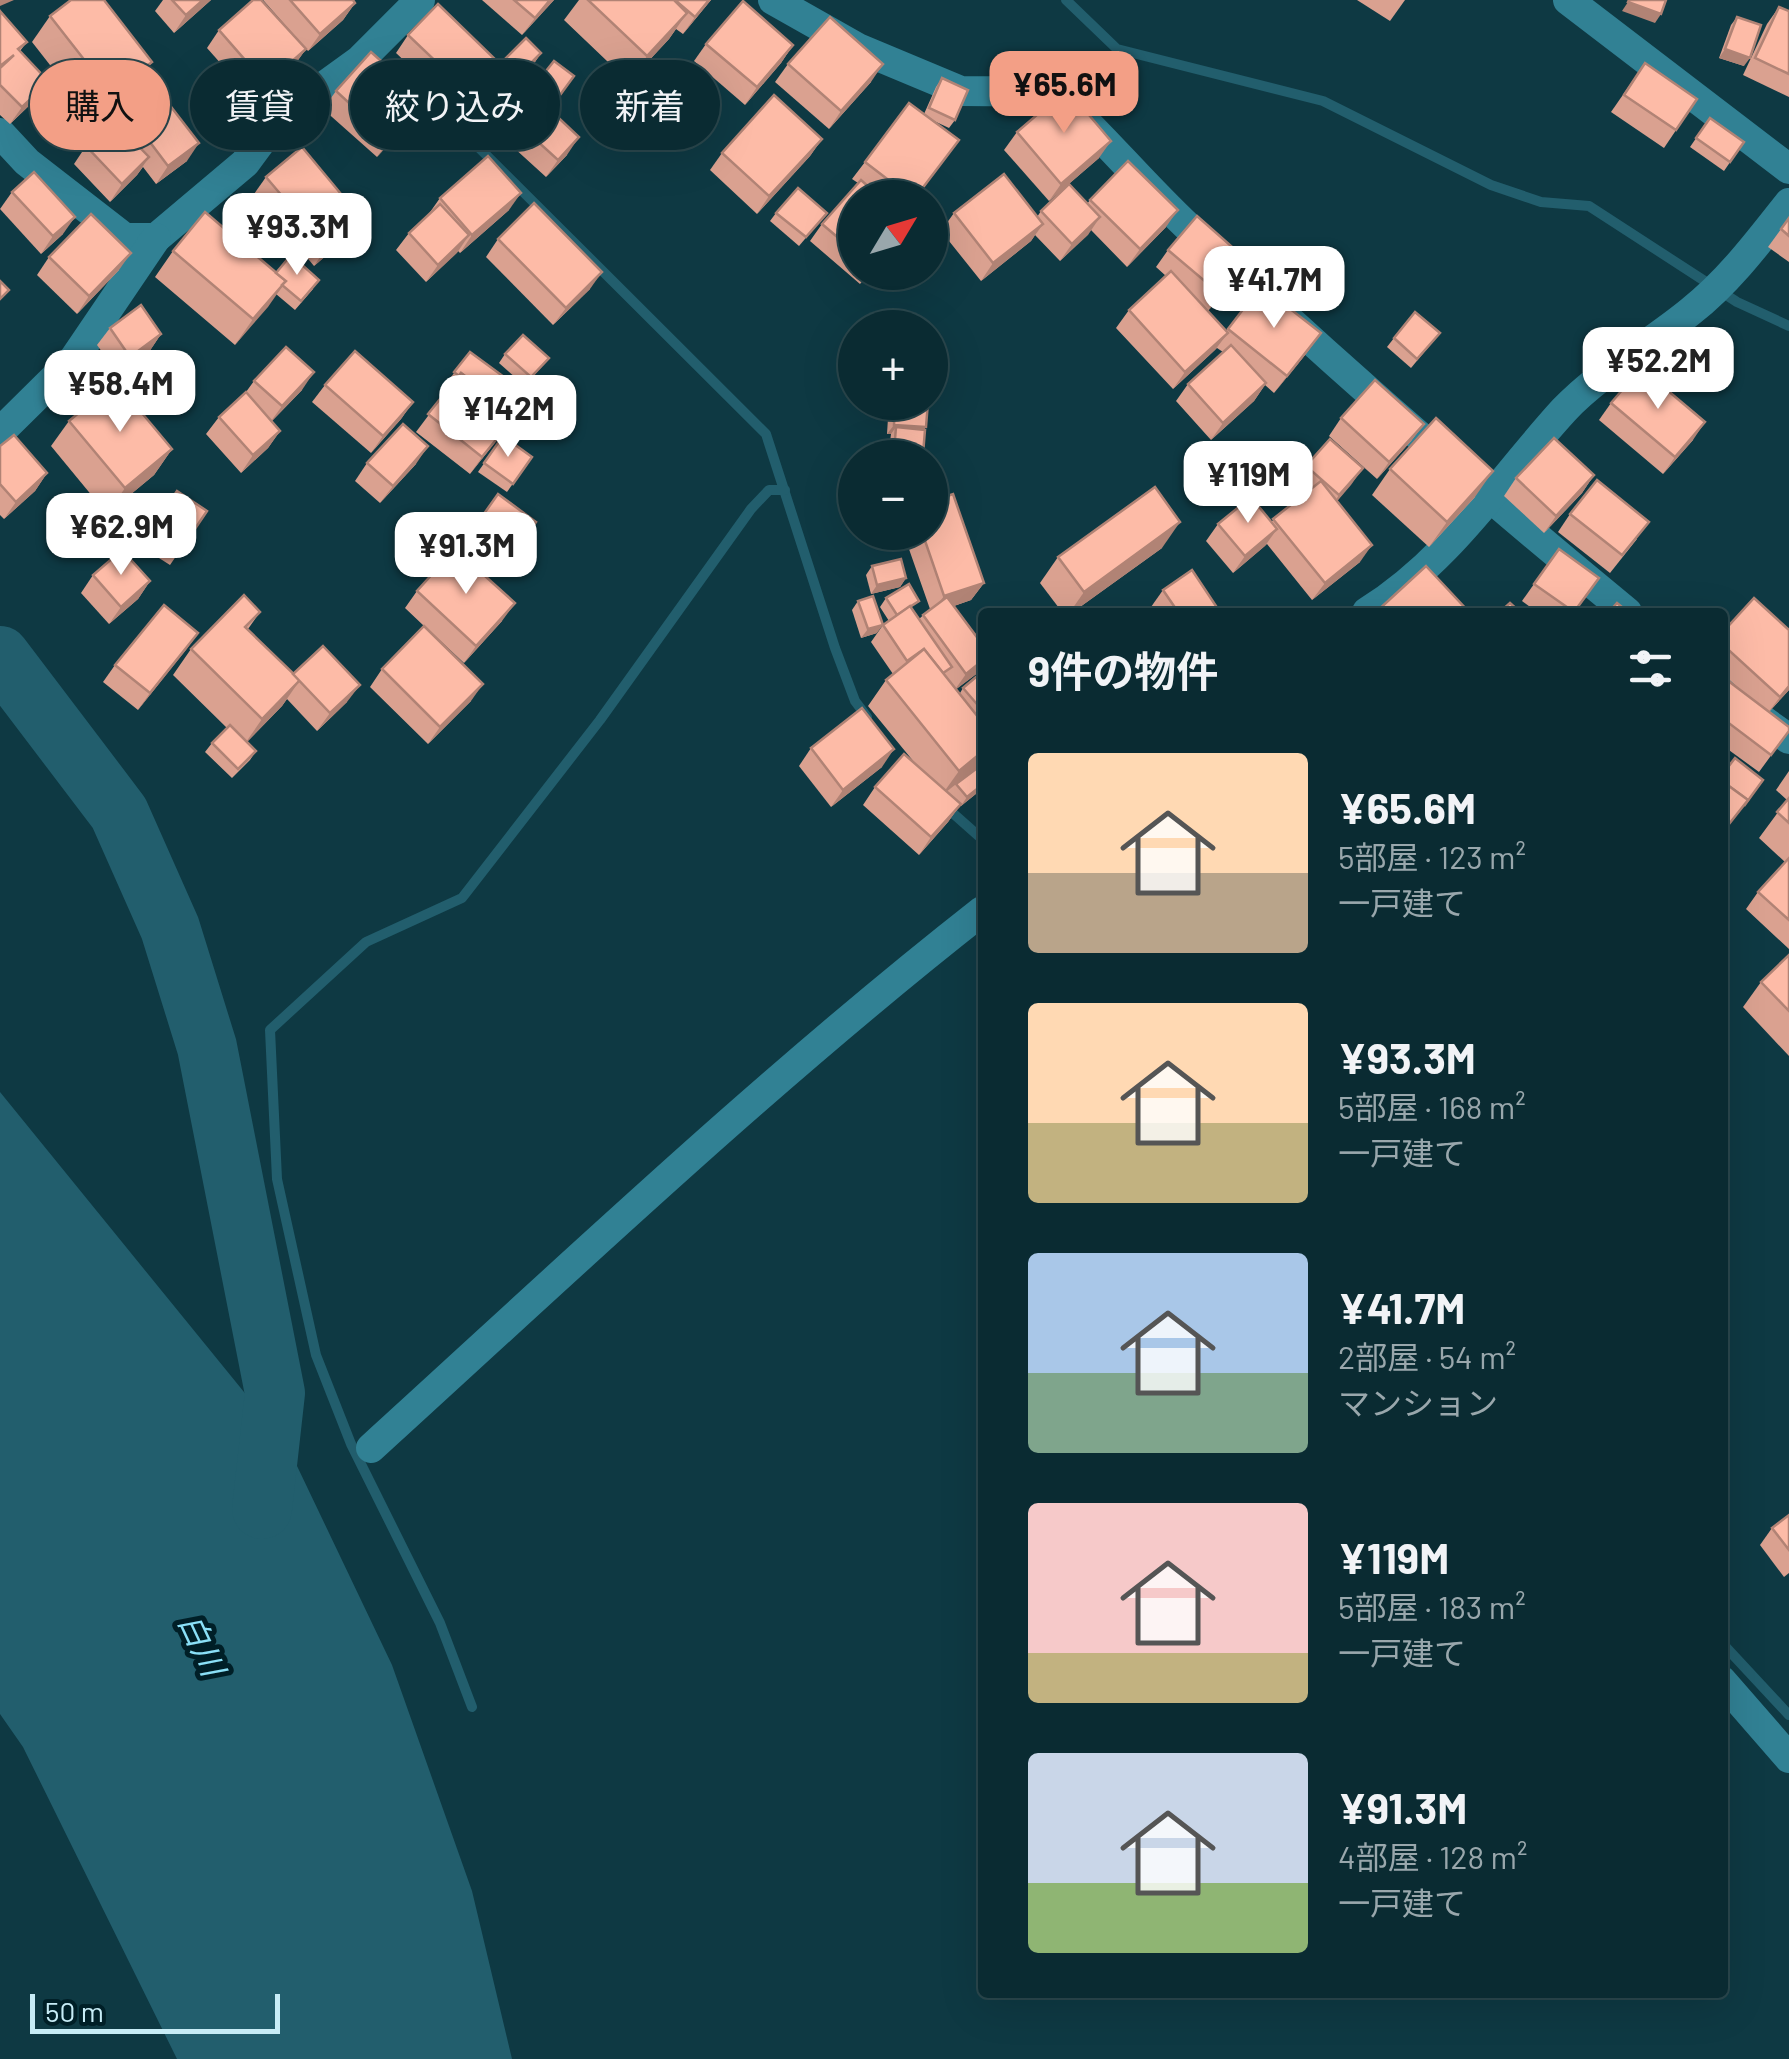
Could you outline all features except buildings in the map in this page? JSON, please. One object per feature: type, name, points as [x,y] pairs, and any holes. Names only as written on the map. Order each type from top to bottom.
[{"type":"street","points":[[0,432],[74,358],[156,238],[245,163],[276,121],[360,61],[420,0]]},
{"type":"street","points":[[773,0],[858,48],[962,91],[1056,92],[1184,224],[1489,499],[1622,608]]},
{"type":"street","points":[[1568,0],[1789,169]]},
{"type":"street","points":[[0,133],[27,162],[126,238],[156,238]]},
{"type":"street","points":[[1373,608],[1404,589],[1464,532],[1567,407],[1695,308],[1740,264],[1789,203]]},
{"type":"street","points":[[1728,695],[1789,739]]},
{"type":"street","points":[[371,1448],[704,1144],[899,976],[978,914]]},
{"type":"street","points":[[1728,1688],[1789,1758]]},
{"type":"water","name":"白川","points":[[0,1092],[287,1445],[392,1665],[472,1891],[512,2059],[177,2059],[23,1747],[0,1714]]},
{"type":"waterway","points":[[1066,0],[1117,49],[1323,101],[1491,185],[1541,202],[1589,206],[1737,302],[1789,326]]},
{"type":"waterway","points":[[481,150],[766,434],[835,648],[855,701],[867,717]]},
{"type":"waterway","points":[[472,1707],[440,1623],[351,1444],[316,1355],[277,1179],[270,1030],[366,942],[462,898],[600,720],[751,509],[769,490],[785,490]]},
{"type":"waterway","points":[[0,656],[119,813],[170,928],[207,1047],[275,1393],[262,1509]]},
{"type":"waterway","points":[[947,808],[978,835]]},
{"type":"waterway","points":[[1728,1649],[1789,1715]]}]
